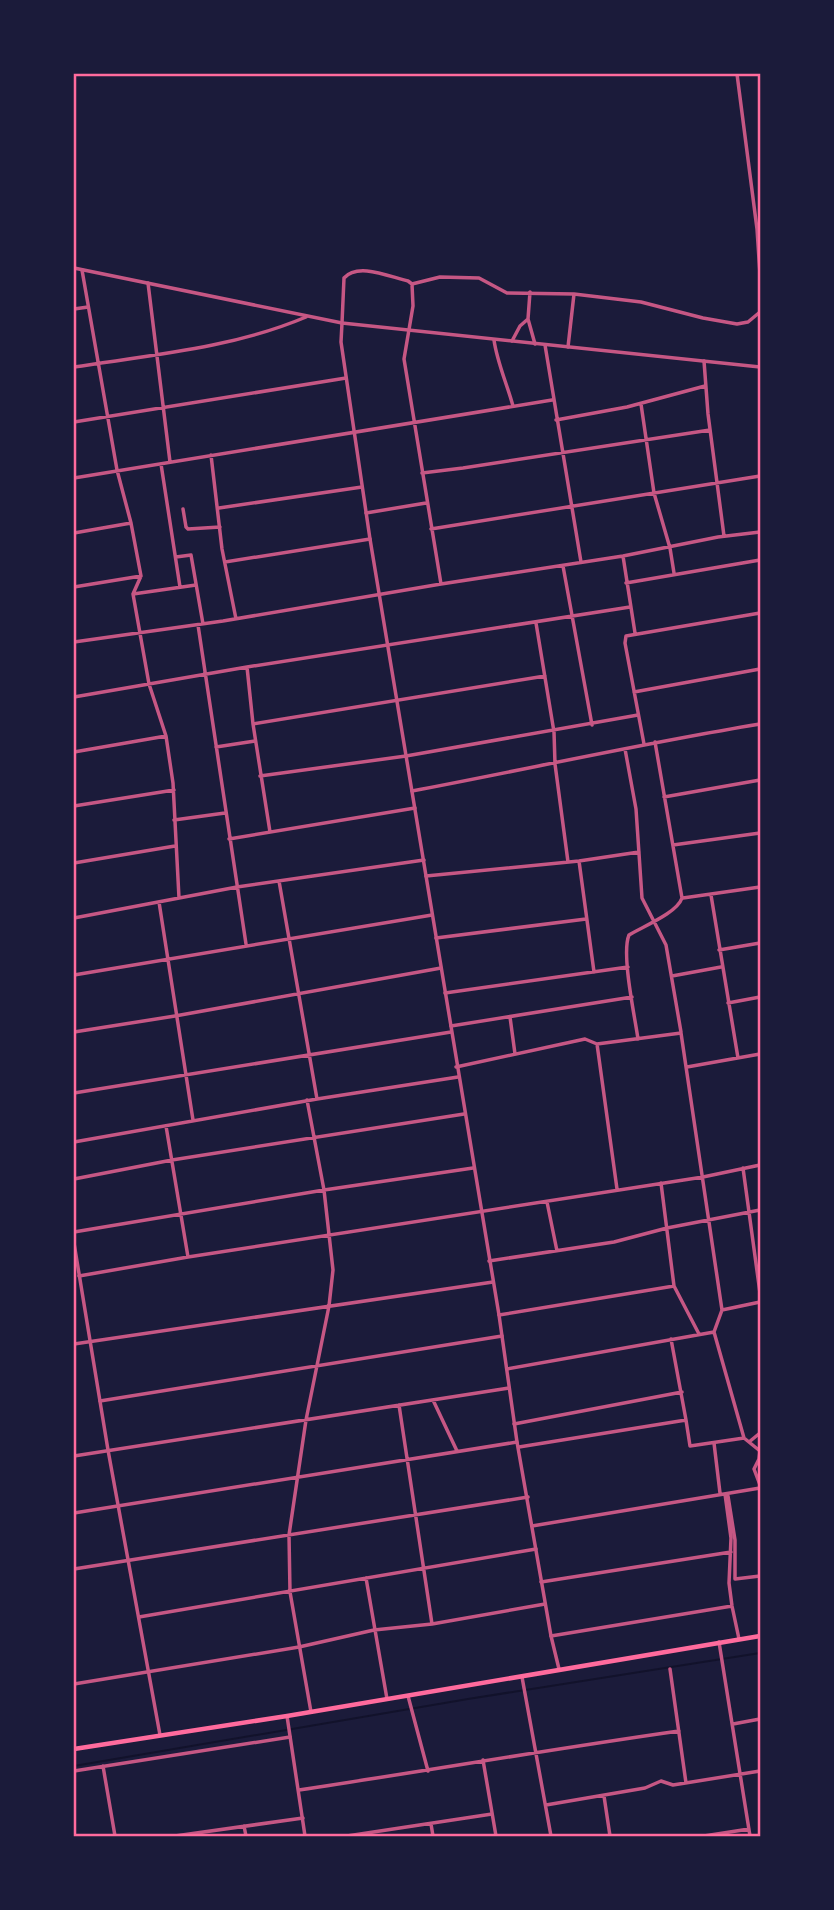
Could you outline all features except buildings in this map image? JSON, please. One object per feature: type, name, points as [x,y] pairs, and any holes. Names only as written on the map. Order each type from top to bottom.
[{"type":"main road","points":[[74,1749],[761,1636]]},
{"type":"street","points":[[737,74],[761,274]]},
{"type":"street","points":[[74,268],[342,323],[761,367]]},
{"type":"street","points":[[82,270],[117,470],[141,576],[133,594],[149,684],[166,736],[174,790],[179,898]]},
{"type":"street","points":[[559,1669],[514,1424],[499,1315],[370,540],[341,342],[344,278],[355,270],[412,284],[440,277],[478,278],[507,293],[530,292],[641,302],[737,324],[748,323],[761,312]]},
{"type":"street","points":[[148,283],[170,462]]},
{"type":"street","points":[[412,284],[413,306],[404,359],[441,584]]},
{"type":"street","points":[[530,292],[528,319],[535,344]]},
{"type":"street","points":[[568,347],[574,295]]},
{"type":"street","points":[[74,309],[88,307]]},
{"type":"street","points":[[74,367],[236,340],[306,317]]},
{"type":"street","points":[[512,341],[520,326],[528,319]]},
{"type":"street","points":[[494,340],[513,406]]},
{"type":"street","points":[[545,345],[581,562]]},
{"type":"street","points":[[704,361],[715,483],[724,536]]},
{"type":"street","points":[[74,422],[346,378]]},
{"type":"street","points":[[556,420],[641,404],[705,386]]},
{"type":"street","points":[[74,478],[552,400]]},
{"type":"street","points":[[641,404],[654,493],[670,548],[674,573]]},
{"type":"street","points":[[422,473],[710,430]]},
{"type":"street","points":[[211,455],[225,562],[236,619]]},
{"type":"street","points":[[161,464],[180,587]]},
{"type":"street","points":[[431,529],[761,476]]},
{"type":"street","points":[[219,509],[362,487]]},
{"type":"street","points":[[366,513],[426,503]]},
{"type":"street","points":[[183,509],[188,529],[220,527]]},
{"type":"street","points":[[74,533],[131,523]]},
{"type":"street","points":[[74,642],[236,619],[623,556],[724,536],[761,532]]},
{"type":"street","points":[[225,562],[370,540]]},
{"type":"street","points":[[176,557],[191,555],[225,813],[246,944]]},
{"type":"street","points":[[623,556],[635,633]]},
{"type":"street","points":[[626,583],[761,560]]},
{"type":"street","points":[[563,566],[592,724]]},
{"type":"street","points":[[74,587],[141,576]]},
{"type":"street","points":[[133,594],[196,585]]},
{"type":"street","points":[[74,697],[630,607]]},
{"type":"street","points":[[644,744],[625,636],[761,613]]},
{"type":"street","points":[[536,623],[554,732],[555,764],[568,862]]},
{"type":"street","points":[[247,667],[255,741],[270,832]]},
{"type":"street","points":[[634,692],[761,669]]},
{"type":"street","points":[[253,724],[545,676]]},
{"type":"street","points":[[260,776],[406,756],[554,732],[638,715]]},
{"type":"street","points":[[412,791],[654,742],[761,724]]},
{"type":"street","points":[[74,752],[166,736]]},
{"type":"street","points":[[216,747],[255,741]]},
{"type":"street","points":[[638,1040],[626,945],[629,935],[666,915],[680,904],[682,898],[654,742]]},
{"type":"street","points":[[625,749],[636,808],[642,898],[666,945],[687,1067],[722,1310],[714,1332],[744,1438],[760,1451],[754,1469],[761,1485]]},
{"type":"street","points":[[664,797],[761,780]]},
{"type":"street","points":[[74,806],[174,790]]},
{"type":"street","points":[[229,839],[415,808]]},
{"type":"street","points":[[174,820],[225,813]]},
{"type":"street","points":[[672,846],[761,833]]},
{"type":"street","points":[[74,863],[175,846]]},
{"type":"street","points":[[426,876],[579,861],[639,852]]},
{"type":"street","points":[[74,918],[237,887],[424,860]]},
{"type":"street","points":[[579,861],[594,972]]},
{"type":"street","points":[[279,881],[317,1099]]},
{"type":"street","points":[[682,898],[761,887]]},
{"type":"street","points":[[710,895],[738,1058]]},
{"type":"street","points":[[159,902],[193,1121]]},
{"type":"street","points":[[74,975],[246,944],[432,915]]},
{"type":"street","points":[[436,939],[586,919]]},
{"type":"street","points":[[719,950],[761,943]]},
{"type":"street","points":[[445,993],[628,967]]},
{"type":"street","points":[[672,976],[722,967]]},
{"type":"street","points":[[74,1032],[441,968]]},
{"type":"street","points":[[728,1003],[761,997]]},
{"type":"street","points":[[450,1026],[632,998]]},
{"type":"street","points":[[510,1017],[515,1054]]},
{"type":"street","points":[[74,1093],[451,1032]]},
{"type":"street","points":[[456,1067],[585,1039],[597,1044],[681,1033]]},
{"type":"street","points":[[597,1044],[617,1189]]},
{"type":"street","points":[[687,1067],[761,1054]]},
{"type":"street","points":[[74,1142],[307,1100],[458,1077]]},
{"type":"street","points":[[307,1100],[324,1190],[333,1270],[289,1535],[290,1592],[311,1712]]},
{"type":"street","points":[[74,1178],[313,1136],[464,1114]]},
{"type":"street","points":[[166,1126],[188,1256]]},
{"type":"street","points":[[76,1276],[188,1256],[703,1177],[761,1165]]},
{"type":"street","points":[[74,1232],[473,1168]]},
{"type":"street","points":[[743,1168],[761,1293]]},
{"type":"street","points":[[661,1183],[674,1286],[699,1334]]},
{"type":"street","points":[[547,1202],[557,1251]]},
{"type":"street","points":[[489,1261],[614,1242],[667,1228],[761,1210]]},
{"type":"street","points":[[74,1243],[76,1276],[160,1735]]},
{"type":"street","points":[[74,1344],[493,1282]]},
{"type":"street","points":[[499,1315],[674,1286]]},
{"type":"street","points":[[722,1310],[761,1302]]},
{"type":"street","points":[[507,1369],[714,1332]]},
{"type":"street","points":[[100,1401],[502,1336]]},
{"type":"street","points":[[671,1339],[690,1446],[744,1438]]},
{"type":"street","points":[[74,1456],[509,1388]]},
{"type":"street","points":[[514,1424],[682,1392]]},
{"type":"street","points":[[433,1400],[457,1451]]},
{"type":"street","points":[[399,1405],[432,1624]]},
{"type":"street","points":[[74,1513],[298,1475],[686,1420]]},
{"type":"street","points":[[749,1442],[761,1433]]},
{"type":"street","points":[[714,1443],[733,1539],[729,1583],[739,1639]]},
{"type":"street","points":[[532,1526],[761,1488],[727,1496],[735,1579],[761,1576]]},
{"type":"street","points":[[74,1569],[528,1497]]},
{"type":"street","points":[[139,1617],[536,1549]]},
{"type":"street","points":[[541,1582],[731,1552]]},
{"type":"street","points":[[729,1583],[761,1576]]},
{"type":"street","points":[[366,1578],[387,1699]]},
{"type":"street","points":[[74,1684],[299,1647],[374,1630],[432,1624],[545,1604]]},
{"type":"street","points":[[551,1636],[732,1606]]},
{"type":"street","points":[[719,1642],[750,1836]]},
{"type":"street","points":[[670,1669],[686,1783]]},
{"type":"street","points":[[522,1675],[551,1836]]},
{"type":"street","points":[[408,1696],[428,1771]]},
{"type":"street","points":[[287,1716],[305,1836]]},
{"type":"street","points":[[733,1724],[761,1719]]},
{"type":"street","points":[[299,1790],[678,1731]]},
{"type":"street","points":[[74,1771],[290,1737]]},
{"type":"street","points":[[483,1760],[496,1836]]},
{"type":"street","points":[[103,1766],[115,1836]]},
{"type":"street","points":[[546,1805],[645,1788],[662,1781],[673,1785],[761,1771]]},
{"type":"street","points":[[604,1796],[610,1836]]},
{"type":"street","points":[[347,1836],[368,1835],[492,1814]]},
{"type":"street","points":[[175,1836],[303,1818]]},
{"type":"street","points":[[431,1824],[433,1836]]},
{"type":"street","points":[[244,1826],[246,1836]]},
{"type":"street","points":[[704,1836],[749,1829]]},
{"type":"waterway","points":[[74,1766],[760,1653]]}]
